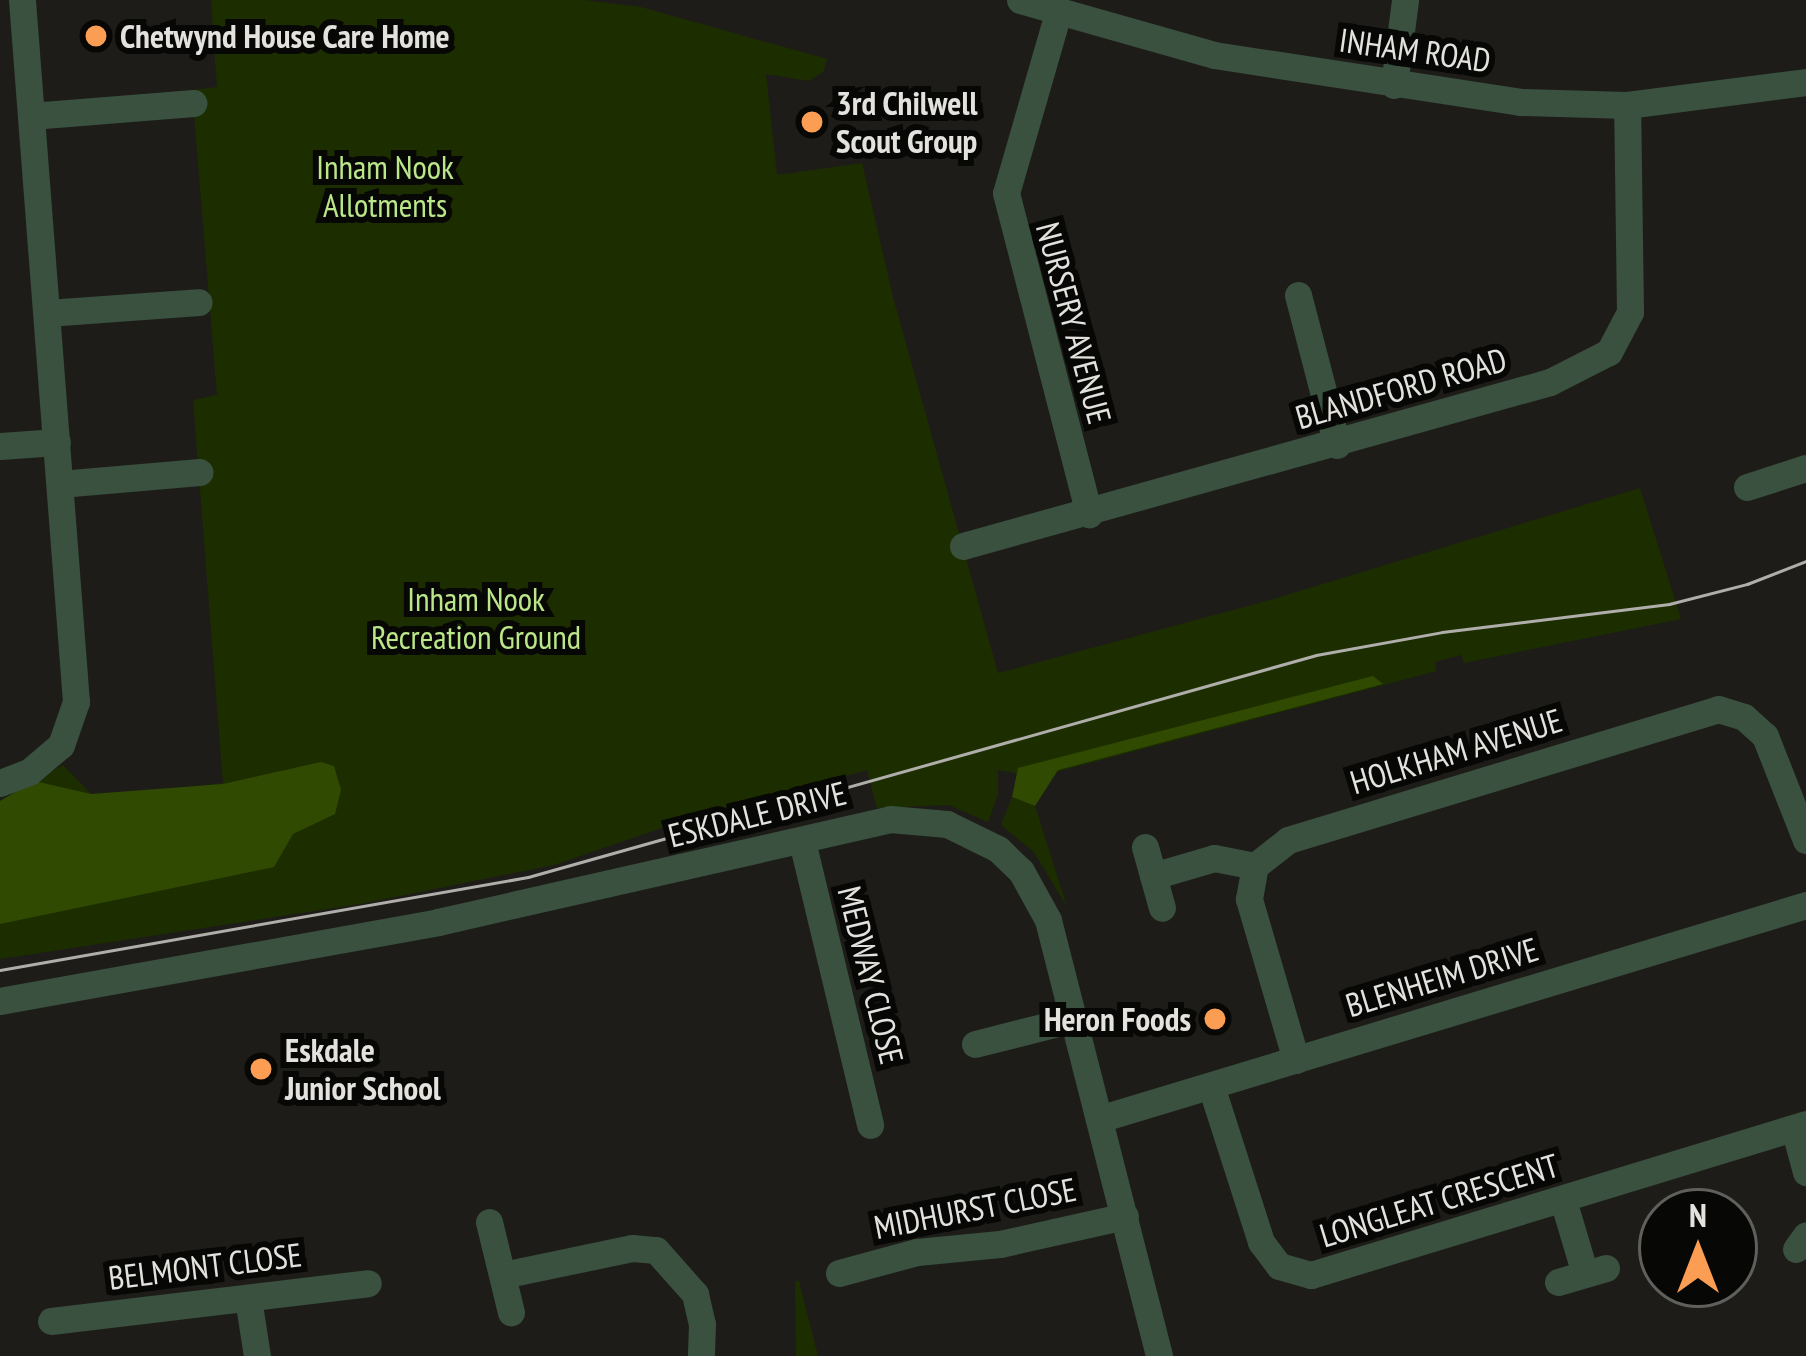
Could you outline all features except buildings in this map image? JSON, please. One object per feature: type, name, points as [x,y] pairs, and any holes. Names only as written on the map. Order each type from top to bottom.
[{"type":"street","name":"INHAM ROAD","points":[[1020,0],[1214,55],[1520,102],[1627,105],[1806,82]]},
{"type":"street","points":[[1394,85],[1406,0]]},
{"type":"street","points":[[0,783],[29,772],[61,745],[76,702],[31,116],[15,7]]},
{"type":"street","name":"NURSERY AVENUE","points":[[1058,13],[1006,193],[1089,514]]},
{"type":"street","points":[[31,116],[193,103]]},
{"type":"street","name":"BLANDFORD ROAD","points":[[963,546],[1550,382],[1609,352],[1630,312],[1627,105]]},
{"type":"street","points":[[1298,295],[1337,445]]},
{"type":"street","points":[[47,313],[199,302]]},
{"type":"street","points":[[0,446],[57,442]]},
{"type":"street","points":[[1761,473],[1806,468]]},
{"type":"street","points":[[60,484],[199,472]]},
{"type":"street","name":"HOLKHAM AVENUE","points":[[1255,866],[1288,840],[1718,709],[1744,717],[1765,736],[1806,840]]},
{"type":"street","name":"ESKDALE DRIVE","points":[[0,1001],[438,922],[906,819],[946,824],[986,839],[1021,871],[1039,898],[1160,1356]]},
{"type":"street","name":"MEDWAY CLOSE","points":[[802,841],[870,1125]]},
{"type":"street","points":[[1145,847],[1162,908]]},
{"type":"street","points":[[1153,876],[1214,858],[1255,866],[1249,882],[1250,912],[1296,1060]]},
{"type":"street","name":"BLENHEIM DRIVE","points":[[1099,1119],[1806,905]]},
{"type":"street","points":[[975,1044],[1074,1019]]},
{"type":"street","name":"LONGLEAT CRESCENT","points":[[1211,1086],[1255,1228],[1271,1258],[1288,1271],[1331,1273],[1800,1126]]},
{"type":"street","points":[[1800,1126],[1806,1172]]},
{"type":"street","points":[[1563,1200],[1583,1275]]},
{"type":"street","name":"MIDHURST CLOSE","points":[[839,1273],[917,1252],[1000,1244],[1125,1216]]},
{"type":"street","points":[[489,1222],[511,1312]]},
{"type":"street","points":[[502,1275],[632,1248],[656,1250],[695,1294],[702,1324],[701,1356]]},
{"type":"street","name":"BELMONT CLOSE","points":[[51,1321],[368,1282]]},
{"type":"street","points":[[248,1298],[257,1356]]},
{"type":"green space","name":"Inham Nook Recreation Ground","points":[[211,0],[585,0],[641,7],[827,59],[824,71],[809,81],[766,74],[777,175],[862,163],[893,297],[998,673],[1263,602],[1640,488],[1681,619],[1464,663],[1461,655],[1435,662],[1436,671],[1037,777],[998,770],[998,794],[988,822],[949,805],[877,808],[867,770],[691,818],[554,865],[360,904],[0,959],[0,801],[63,765],[96,799],[223,783],[193,400],[217,395],[192,90],[217,87]]},
{"type":"green space","points":[[1373,676],[1383,684],[1058,770],[1035,806],[1012,797],[1018,768]]},
{"type":"green space","points":[[321,762],[334,766],[341,790],[335,814],[293,834],[274,867],[0,924],[0,801],[34,781],[91,794],[223,784]]},
{"type":"green space","points":[[1012,797],[1035,806],[1067,907],[1034,852],[1001,825]]},
{"type":"green space","points":[[795,1281],[799,1281],[818,1356],[796,1356]]},
{"type":"tram line","points":[[0,970],[528,877],[1316,655],[1442,632],[1669,604],[1747,584],[1806,561]]},
{"type":"place","name":"Chetwynd House Care Home","points":[[96,36]]},
{"type":"place","name":"3rd Chilwell Scout Group","points":[[812,122]]},
{"type":"place","name":"Heron Foods","points":[[1215,1019]]},
{"type":"place","name":"Eskdale Junior School","points":[[261,1069]]},
{"type":"park label","name":"Inham Nook Allotments","points":[[385,186]]}]
